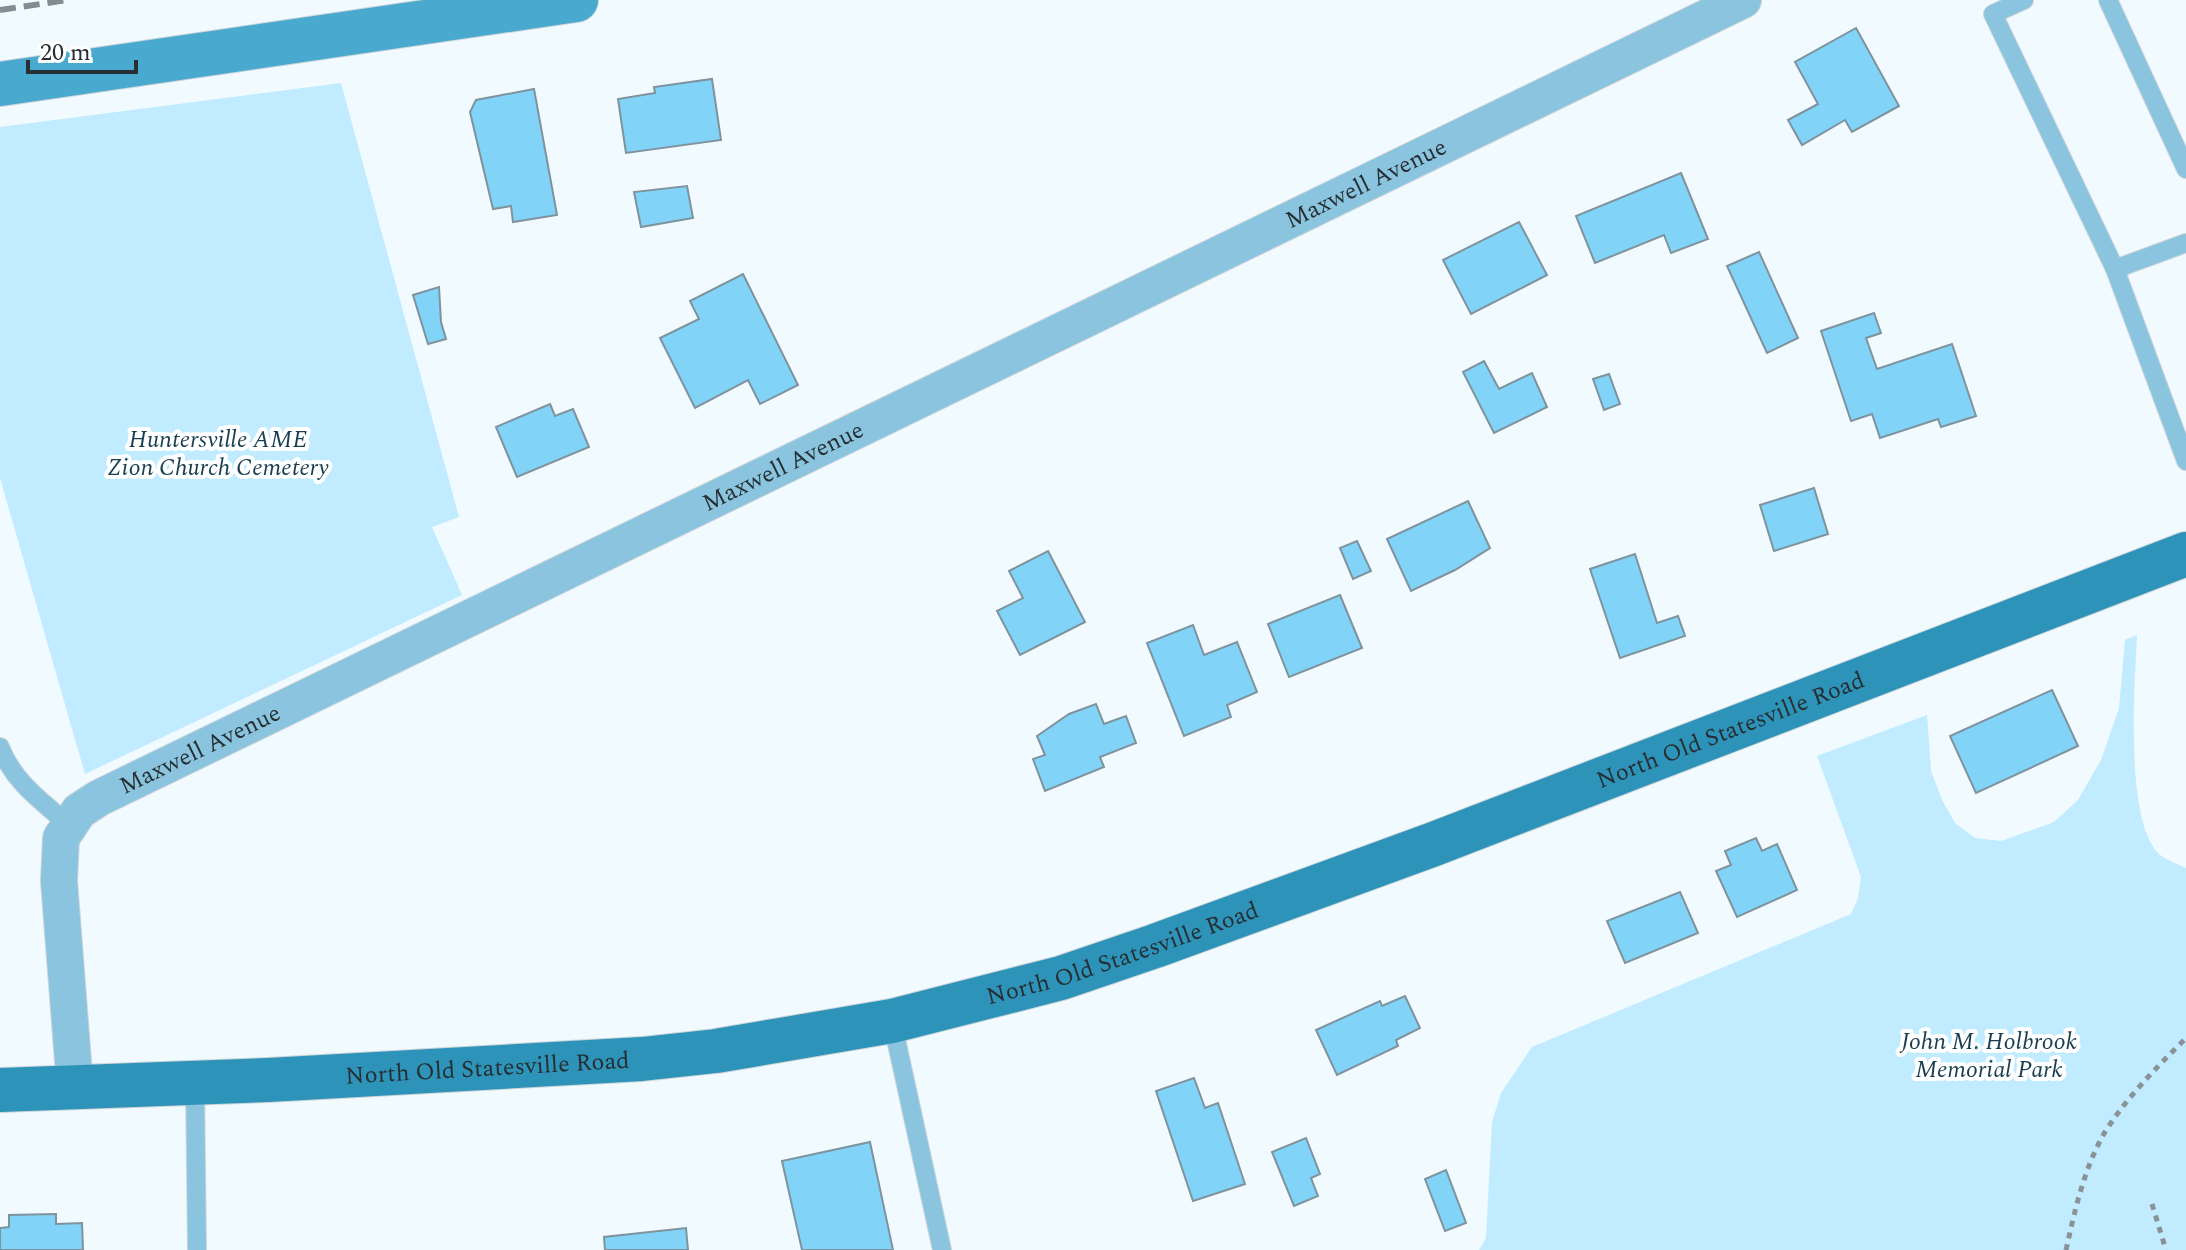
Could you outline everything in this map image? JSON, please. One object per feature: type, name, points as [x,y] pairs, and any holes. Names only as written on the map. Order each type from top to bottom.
[{"type":"main road","name":"North Old Statesville Road","points":[[0,1090],[195,1083],[642,1059],[716,1051],[892,1021],[1061,978],[1168,942],[1467,831],[2186,554]]},
{"type":"street","points":[[0,84],[576,0]]},
{"type":"street","name":"Maxwell Avenue","points":[[68,824],[79,811],[99,798],[1743,0]]},
{"type":"street","points":[[68,824],[61,838],[59,881],[75,1087]]},
{"type":"lane","points":[[2024,0],[1993,14],[2115,269],[2186,461]]},
{"type":"lane","points":[[2108,0],[2186,169]]},
{"type":"lane","points":[[2115,269],[2186,243]]},
{"type":"lane","points":[[0,747],[7,765],[30,792],[68,824]]},
{"type":"lane","points":[[892,1021],[942,1250]]},
{"type":"lane","points":[[195,1083],[197,1250]]},
{"type":"path","points":[[2066,1250],[2079,1194],[2105,1133],[2147,1078],[2186,1038]]},
{"type":"path","points":[[2152,1204],[2166,1250]]},
{"type":"green space","name":"Huntersville AME Zion Church Cemetery","points":[[341,83],[459,517],[432,527],[462,595],[85,774],[0,478],[0,127]]},
{"type":"green space","name":"John M. Holbrook Memorial Park","points":[[2137,635],[2134,750],[2141,812],[2148,837],[2159,854],[2186,868],[2186,1250],[1479,1250],[1486,1238],[1492,1122],[1501,1093],[1532,1047],[1851,914],[1858,898],[1861,877],[1817,756],[1927,715],[1931,771],[1955,823],[1975,838],[2001,841],[2054,822],[2078,800],[2101,760],[2119,708],[2125,640]]},
{"type":"building","points":[[1856,28],[1899,106],[1852,132],[1845,120],[1802,145],[1788,120],[1818,104],[1795,62]]},
{"type":"building","points":[[712,79],[721,140],[626,153],[618,99],[655,93],[654,87]]},
{"type":"building","points":[[534,89],[557,215],[513,222],[511,206],[493,209],[470,112],[476,100]]},
{"type":"building","points":[[1681,173],[1708,239],[1671,253],[1664,235],[1595,263],[1576,216]]},
{"type":"building","points":[[687,186],[693,218],[641,227],[634,192]]},
{"type":"building","points":[[1519,222],[1547,275],[1471,314],[1443,260]]},
{"type":"building","points":[[1759,252],[1798,338],[1767,353],[1727,266]]},
{"type":"building","points":[[743,274],[798,385],[760,404],[748,380],[695,408],[660,338],[699,319],[690,301]]},
{"type":"building","points":[[439,287],[441,322],[446,339],[428,344],[413,295]]},
{"type":"building","points":[[1874,313],[1881,333],[1866,338],[1877,369],[1952,344],[1976,416],[1941,427],[1938,419],[1880,438],[1872,414],[1851,421],[1821,331]]},
{"type":"building","points":[[1484,361],[1499,389],[1532,373],[1547,407],[1494,433],[1463,372]]},
{"type":"building","points":[[1609,374],[1620,404],[1604,410],[1593,379]]},
{"type":"building","points":[[550,404],[555,416],[573,409],[589,447],[517,477],[496,427]]},
{"type":"building","points":[[1814,488],[1828,534],[1774,551],[1760,505]]},
{"type":"building","points":[[1468,501],[1490,548],[1455,570],[1411,591],[1387,539]]},
{"type":"building","points":[[1357,541],[1371,571],[1353,579],[1340,548]]},
{"type":"building","points":[[1048,551],[1085,622],[1020,655],[997,611],[1023,598],[1009,571]]},
{"type":"building","points":[[1635,554],[1657,623],[1678,616],[1685,636],[1620,658],[1590,569]]},
{"type":"building","points":[[1340,595],[1362,648],[1289,677],[1268,624]]},
{"type":"building","points":[[1193,625],[1204,655],[1237,642],[1257,692],[1227,705],[1231,717],[1184,736],[1147,643]]},
{"type":"building","points":[[2052,690],[2078,746],[1976,793],[1950,736]]},
{"type":"building","points":[[1096,704],[1104,724],[1126,716],[1136,743],[1100,757],[1104,767],[1045,791],[1033,759],[1045,755],[1037,736],[1069,714]]},
{"type":"building","points":[[1756,838],[1762,851],[1777,844],[1797,890],[1737,917],[1716,871],[1731,865],[1725,851]]},
{"type":"building","points":[[1680,892],[1698,933],[1625,963],[1607,921]]},
{"type":"building","points":[[1405,996],[1420,1028],[1396,1040],[1398,1046],[1337,1075],[1316,1030],[1380,1001],[1382,1006]]},
{"type":"building","points":[[1194,1078],[1205,1108],[1218,1103],[1245,1184],[1193,1201],[1156,1091]]},
{"type":"building","points":[[1306,1138],[1320,1174],[1311,1178],[1318,1196],[1294,1206],[1272,1152]]},
{"type":"building","points":[[870,1142],[893,1250],[802,1250],[782,1161]]},
{"type":"building","points":[[1446,1170],[1466,1223],[1445,1231],[1425,1179]]},
{"type":"building","points":[[56,1214],[56,1224],[82,1223],[83,1250],[0,1250],[0,1228],[9,1227],[9,1215]]},
{"type":"building","points":[[686,1228],[688,1250],[605,1250],[604,1237]]},
{"type":"railway","points":[[0,10],[67,0]]}]
